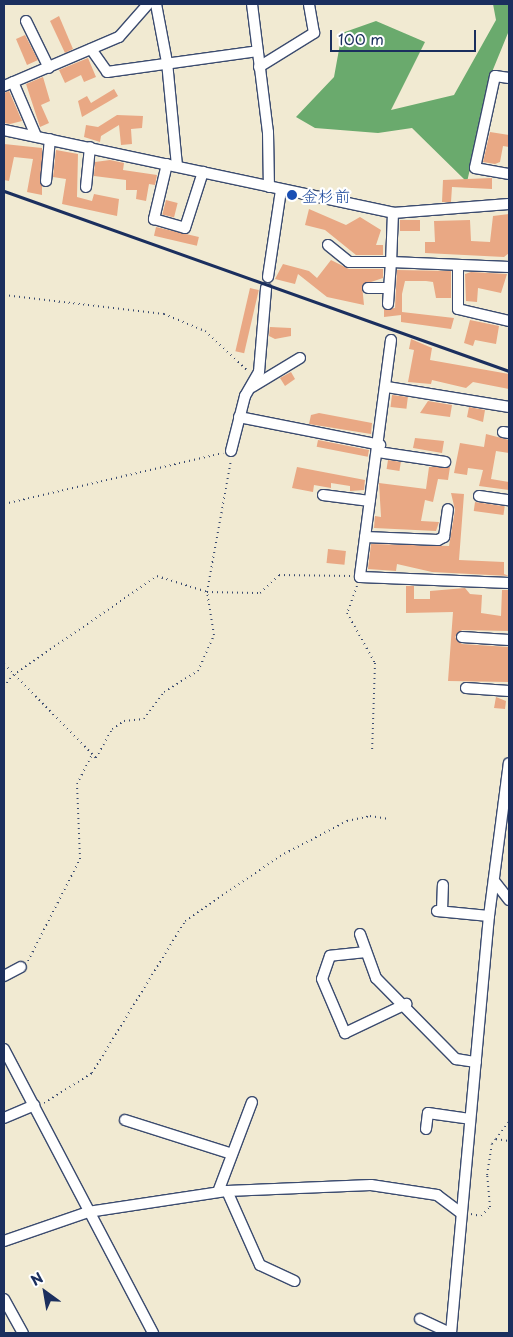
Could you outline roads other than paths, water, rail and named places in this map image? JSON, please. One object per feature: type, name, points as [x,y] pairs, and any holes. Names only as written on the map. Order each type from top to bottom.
[{"type":"street","points":[[36,136],[8,84],[50,68],[119,37],[148,4]]},
{"type":"street","points":[[156,4],[167,62],[172,165],[154,219],[185,228],[203,172]]},
{"type":"street","points":[[252,4],[268,132],[269,187]]},
{"type":"street","points":[[260,67],[314,33],[309,4]]},
{"type":"street","points":[[26,21],[50,68]]},
{"type":"street","points":[[91,49],[107,72],[167,62],[258,51]]},
{"type":"street","points":[[509,78],[495,76],[476,168],[509,174]]},
{"type":"street","points":[[4,130],[393,213],[509,204]]},
{"type":"street","points":[[46,181],[50,139]]},
{"type":"street","points":[[86,187],[90,147]]},
{"type":"street","points":[[231,451],[239,417],[254,384],[281,190]]},
{"type":"street","points":[[388,304],[393,213]]},
{"type":"street","points":[[328,244],[349,262],[509,267]]},
{"type":"street","points":[[458,264],[458,309],[509,321]]},
{"type":"street","points":[[368,288],[388,288]]},
{"type":"street","points":[[391,340],[379,449],[360,577],[509,583]]},
{"type":"street","points":[[254,384],[300,358]]},
{"type":"street","points":[[387,387],[509,407]]},
{"type":"street","points":[[239,417],[445,462]]},
{"type":"street","points":[[323,494],[370,502]]},
{"type":"street","points":[[479,496],[509,500]]},
{"type":"street","points":[[365,537],[438,540],[444,536],[448,509]]},
{"type":"street","points":[[462,637],[509,640]]},
{"type":"street","points":[[466,688],[509,691]]},
{"type":"street","points":[[420,1319],[450,1333],[489,916],[504,841],[509,763]]},
{"type":"street","points":[[495,882],[509,900]]},
{"type":"street","points":[[444,885],[440,911],[489,916]]},
{"type":"street","points":[[360,934],[376,978],[406,1004],[456,1059],[476,1062]]},
{"type":"street","points":[[366,952],[330,956],[322,978],[345,1033],[406,1004]]},
{"type":"street","points":[[4,976],[21,967]]},
{"type":"street","points":[[4,1050],[8,1069],[35,1107],[88,1212],[153,1333]]},
{"type":"street","points":[[252,1102],[232,1154],[222,1192],[260,1265],[294,1281]]},
{"type":"street","points":[[4,1118],[35,1107]]},
{"type":"street","points":[[426,1129],[428,1113],[470,1119]]},
{"type":"street","points":[[125,1120],[232,1154]]},
{"type":"street","points":[[4,1241],[88,1212],[222,1192],[371,1185],[437,1195],[461,1213]]},
{"type":"street","points":[[4,1299],[23,1333]]},
{"type":"railway","points":[[4,191],[509,371]]},
{"type":"place","name":"金杉前","points":[[292,195]]}]
